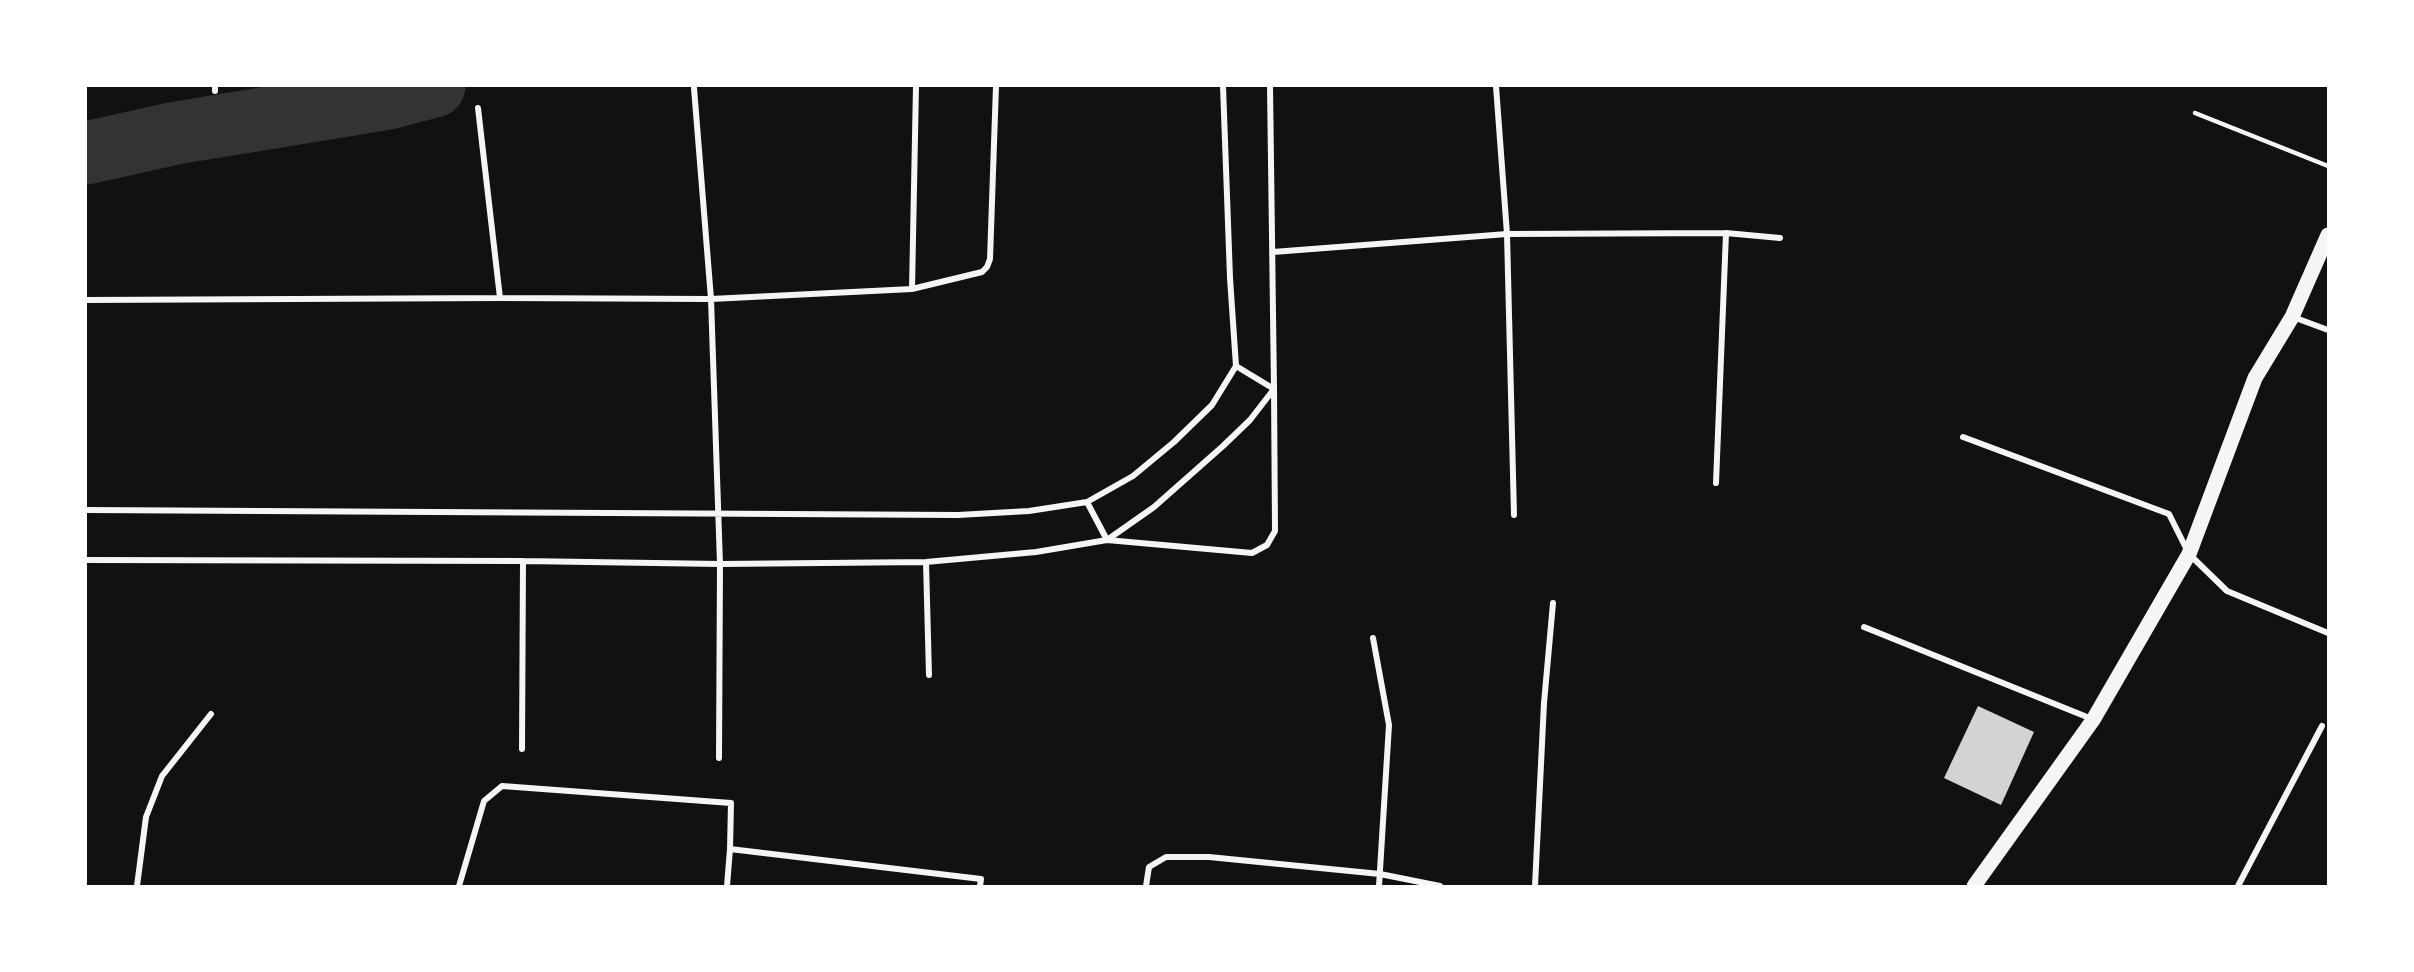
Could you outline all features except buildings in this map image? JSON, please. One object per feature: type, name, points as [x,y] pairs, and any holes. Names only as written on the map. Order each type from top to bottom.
[{"type":"main road","points":[[1974,886],[2093,720],[2189,554],[2255,378],[2292,317],[2328,235]]},
{"type":"street","points":[[912,289],[916,86]]},
{"type":"street","points":[[86,300],[711,299],[912,289],[982,272],[987,267],[990,259],[996,86]]},
{"type":"street","points":[[86,510],[958,515],[1029,511],[1087,502],[1133,476],[1174,442],[1212,405],[1236,366],[1230,278],[1223,86]]},
{"type":"street","points":[[86,560],[720,564],[926,562],[1036,552],[1107,540],[1252,553],[1267,545],[1275,531],[1270,86]]},
{"type":"street","points":[[1496,86],[1507,234],[1514,515]]},
{"type":"street","points":[[694,88],[711,299],[720,564],[719,758]]},
{"type":"street","points":[[478,108],[500,298]]},
{"type":"street","points":[[1273,252],[1507,234],[1726,233],[1780,238]]},
{"type":"street","points":[[1716,483],[1726,233]]},
{"type":"street","points":[[2292,317],[2328,330]]},
{"type":"street","points":[[1236,366],[1274,389]]},
{"type":"street","points":[[1107,540],[1154,507],[1223,446],[1250,420],[1274,389]]},
{"type":"street","points":[[1963,437],[2169,514],[2189,554],[2227,591],[2328,633]]},
{"type":"street","points":[[1087,502],[1107,540]]},
{"type":"street","points":[[522,749],[523,561]]},
{"type":"street","points":[[926,562],[929,675]]},
{"type":"street","points":[[1535,886],[1544,703],[1552,603]]},
{"type":"street","points":[[1864,627],[2093,720]]},
{"type":"street","points":[[1373,638],[1389,725],[1379,886]]},
{"type":"street","points":[[137,886],[146,817],[162,776],[211,714]]},
{"type":"street","points":[[2238,886],[2322,726]]},
{"type":"street","points":[[459,886],[484,801],[502,786],[731,803],[727,886]]},
{"type":"street","points":[[730,849],[981,879],[980,886]]},
{"type":"street","points":[[1146,886],[1149,867],[1166,857],[1209,857],[1380,874],[1440,886]]},
{"type":"lane","points":[[2195,114],[2328,166]]},
{"type":"waterway","points":[[86,153],[176,133],[384,99],[434,86]]}]
